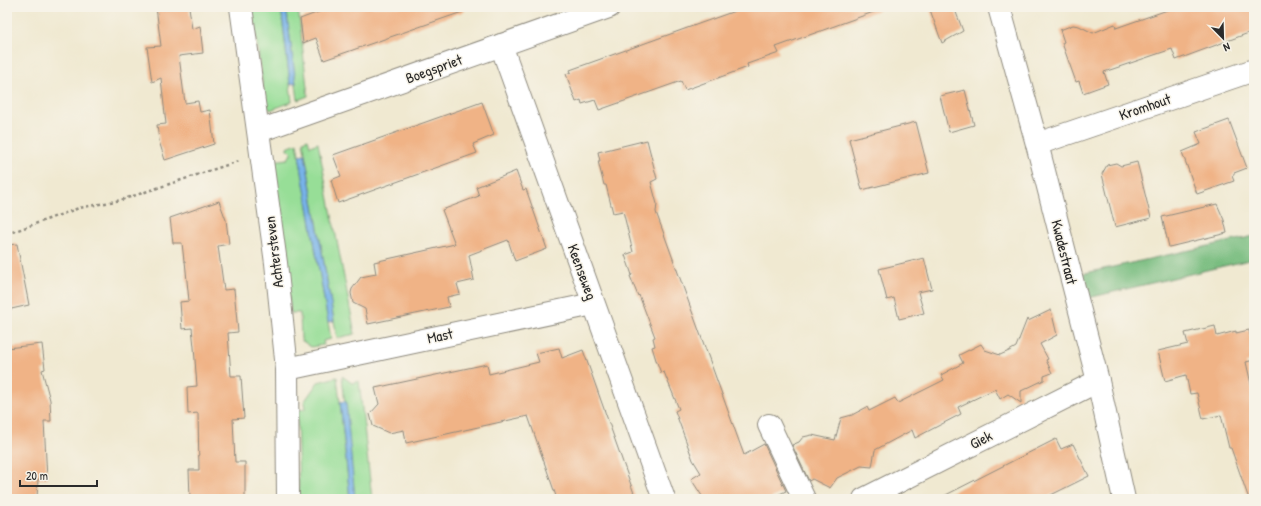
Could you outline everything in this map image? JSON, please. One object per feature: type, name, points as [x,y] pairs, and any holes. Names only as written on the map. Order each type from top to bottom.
[{"type":"street","name":"Achtersteven","points":[[242,7],[276,263],[287,369],[288,499]]},
{"type":"street","name":"Boegspriet","points":[[259,131],[609,7]]},
{"type":"street","name":"Kwadestraat","points":[[999,7],[1098,381],[1124,499]]},
{"type":"street","name":"Keenseweg","points":[[501,45],[664,499]]},
{"type":"street","name":"Kromhout","points":[[1036,144],[1254,70]]},
{"type":"street","name":"Mast","points":[[287,369],[593,304]]},
{"type":"street","name":"Giek","points":[[864,499],[1098,381]]},
{"type":"street","points":[[769,425],[804,499]]},
{"type":"path","points":[[7,234],[79,208],[121,200],[261,153]]},
{"type":"green space","points":[[252,7],[281,7],[292,102],[270,110],[265,102]]},
{"type":"green space","points":[[286,7],[298,7],[308,96],[298,100]]},
{"type":"green space","points":[[308,139],[310,146],[318,143],[355,334],[337,338],[303,141]]},
{"type":"green space","points":[[297,143],[331,339],[323,341],[324,345],[311,347],[301,340],[300,313],[291,313],[272,161],[288,159],[292,152],[287,149],[287,147]]},
{"type":"green space","points":[[1254,236],[1254,259],[1088,298],[1081,274]]},
{"type":"green space","points":[[342,376],[352,383],[359,381],[372,499],[355,499]]},
{"type":"green space","points":[[337,377],[350,499],[299,499],[297,410],[305,409],[304,402],[318,382]]},
{"type":"water","points":[[281,7],[286,7],[296,83],[290,84]]},
{"type":"water","points":[[305,154],[334,321],[328,322],[299,155]]},
{"type":"water","points":[[346,401],[355,499],[350,499],[340,402]]},
{"type":"building","points":[[156,7],[189,7],[192,29],[200,26],[203,53],[179,56],[185,103],[198,101],[200,112],[210,110],[214,144],[165,160],[159,141],[157,125],[166,124],[161,78],[152,82],[147,47],[161,46]]},
{"type":"building","points":[[332,7],[464,7],[465,11],[324,60],[316,38],[303,43],[300,19]]},
{"type":"building","points":[[746,7],[879,7],[879,10],[776,47],[779,53],[747,64],[748,67],[685,90],[681,81],[599,110],[595,100],[582,104],[581,100],[576,102],[566,74],[571,72],[570,70]]},
{"type":"building","points":[[929,7],[954,7],[963,31],[942,43]]},
{"type":"building","points":[[1176,7],[1254,7],[1254,31],[1176,60],[1172,49],[1104,72],[1108,84],[1083,93],[1079,81],[1076,82],[1062,43],[1064,42],[1060,30],[1073,25],[1079,26],[1093,33],[1115,24],[1116,28]]},
{"type":"building","points":[[965,90],[974,125],[949,132],[940,96]]},
{"type":"building","points":[[482,102],[494,135],[473,144],[477,153],[338,203],[331,180],[341,176],[333,155]]},
{"type":"building","points":[[1229,120],[1247,168],[1234,173],[1232,176],[1234,181],[1197,194],[1182,152],[1201,144],[1196,132]]},
{"type":"building","points":[[916,122],[929,173],[862,190],[849,139]]},
{"type":"building","points":[[647,140],[657,179],[651,182],[657,204],[656,212],[744,455],[764,444],[786,491],[769,499],[704,499],[691,479],[701,473],[693,460],[675,411],[679,409],[664,372],[661,373],[656,360],[652,347],[655,346],[653,338],[655,337],[630,276],[632,275],[625,255],[633,252],[623,211],[613,213],[598,161],[600,161],[598,152]]},
{"type":"building","points":[[1137,162],[1151,218],[1115,227],[1102,174],[1107,165],[1116,163],[1121,166]]},
{"type":"building","points":[[516,171],[523,190],[526,189],[547,249],[515,261],[508,240],[469,255],[474,280],[457,284],[460,294],[447,297],[449,307],[368,324],[365,309],[353,303],[351,293],[352,289],[361,277],[376,274],[374,262],[455,244],[442,210],[479,196],[476,187]]},
{"type":"building","points":[[219,201],[226,220],[229,244],[218,246],[224,290],[234,289],[238,332],[228,333],[231,376],[241,376],[244,418],[233,419],[235,462],[245,462],[245,499],[190,498],[189,470],[199,470],[198,413],[188,414],[187,387],[197,386],[192,328],[182,329],[180,302],[189,301],[185,261],[182,243],[173,243],[170,218]]},
{"type":"building","points":[[1217,204],[1224,220],[1227,233],[1169,247],[1162,217]]},
{"type":"building","points":[[17,244],[29,305],[7,310],[7,245]]},
{"type":"building","points":[[924,258],[932,289],[918,292],[924,313],[899,319],[894,298],[887,300],[879,269]]},
{"type":"building","points":[[1051,310],[1057,335],[1040,344],[1048,359],[1046,360],[1052,373],[1044,376],[1044,380],[1021,391],[1021,403],[1008,394],[1000,399],[995,389],[958,407],[961,414],[915,438],[912,430],[875,450],[872,467],[861,466],[837,478],[830,488],[812,479],[809,481],[792,445],[799,442],[803,437],[812,435],[835,440],[841,418],[852,415],[867,407],[869,411],[895,398],[898,403],[944,380],[941,375],[963,363],[959,355],[981,344],[985,350],[1000,355],[1009,351],[1016,347],[1027,319],[1028,321]]},
{"type":"building","points":[[1215,326],[1217,336],[1236,331],[1236,333],[1249,330],[1254,360],[1246,362],[1254,397],[1254,499],[1249,499],[1231,448],[1229,448],[1221,415],[1203,419],[1197,393],[1190,394],[1186,375],[1165,381],[1158,351],[1188,344],[1185,333]]},
{"type":"building","points":[[42,344],[45,369],[42,370],[50,400],[51,421],[44,421],[47,479],[38,479],[37,499],[7,499],[7,348]]},
{"type":"building","points":[[559,348],[562,358],[583,350],[636,499],[557,499],[528,416],[406,443],[404,430],[389,433],[373,426],[370,414],[379,404],[375,388],[487,364],[489,374],[539,362],[536,353]]},
{"type":"building","points":[[1056,439],[1061,449],[1073,444],[1089,476],[1043,499],[938,499]]}]
